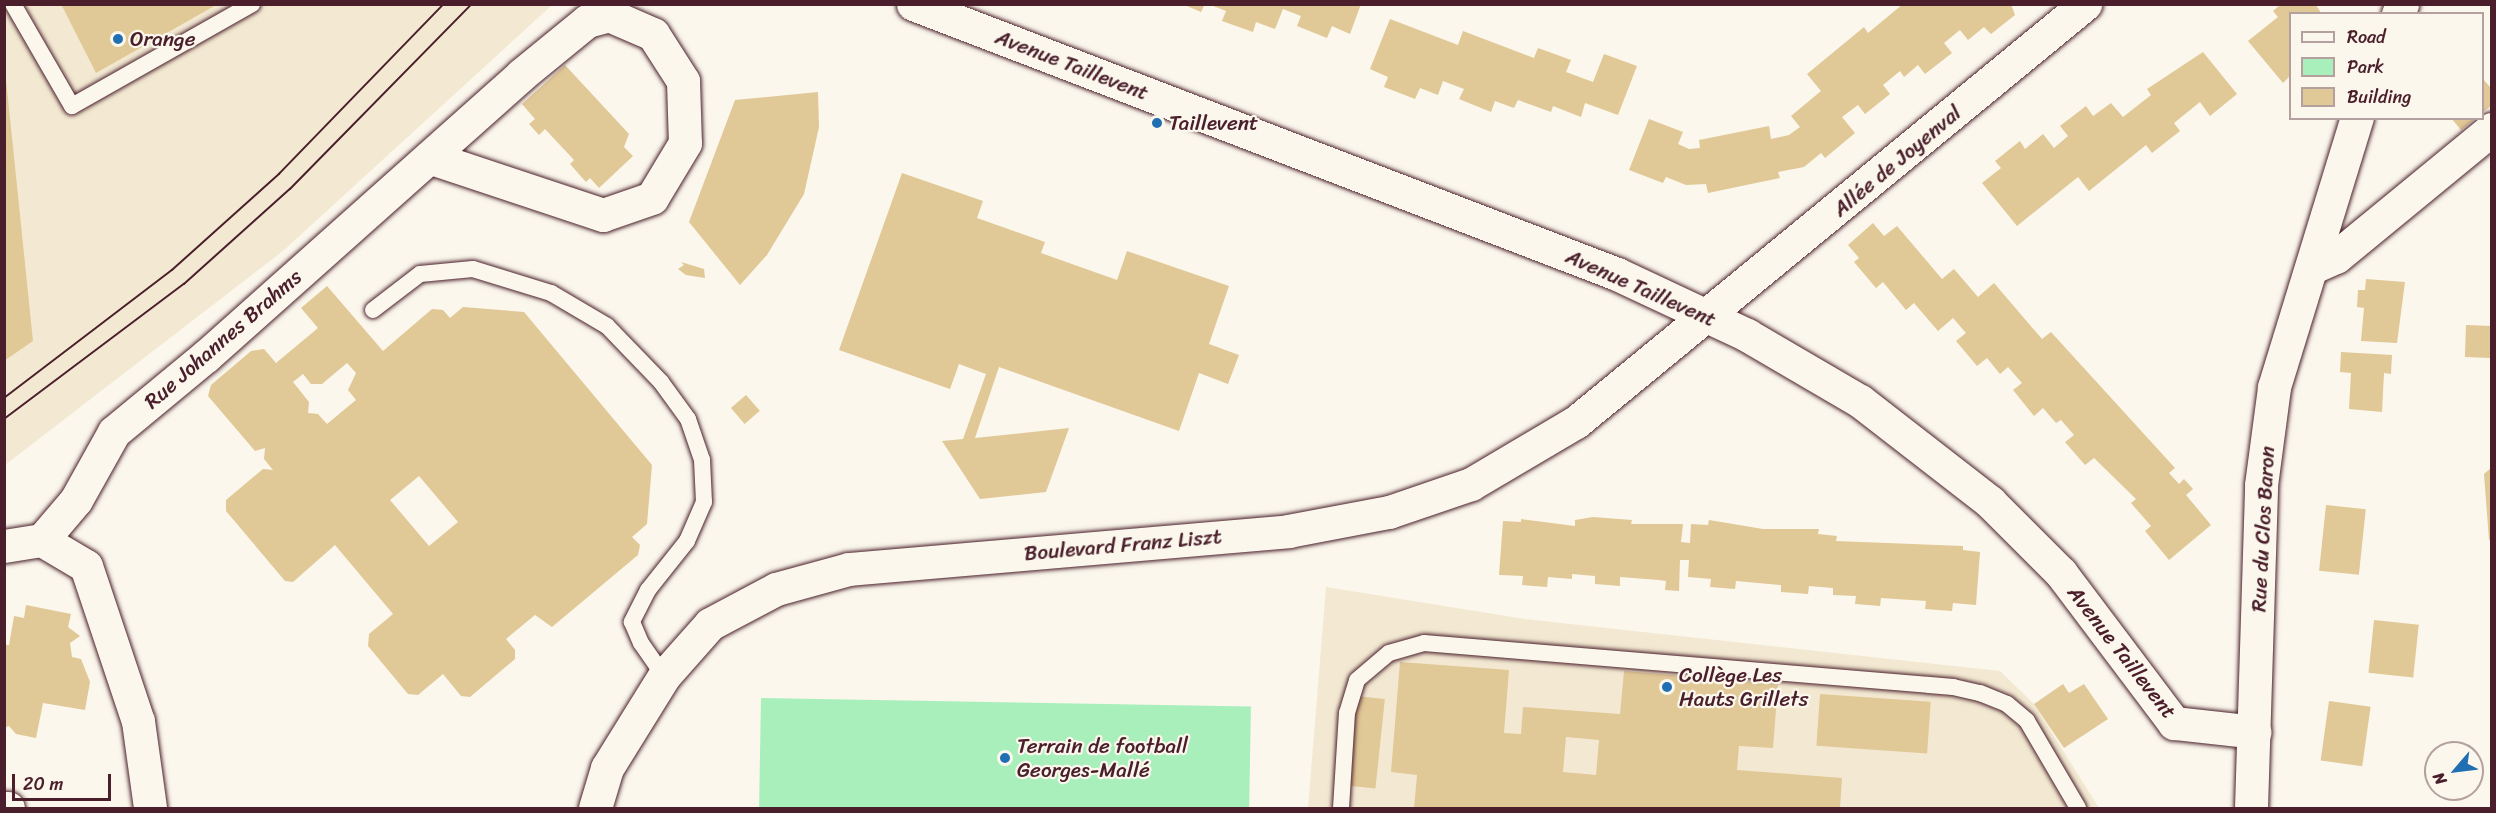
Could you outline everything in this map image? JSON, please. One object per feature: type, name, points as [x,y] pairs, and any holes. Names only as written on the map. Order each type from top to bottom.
[{"type":"street","name":"Avenue Taillevent","points":[[913,4],[1595,265],[1708,317],[1860,401],[1990,502],[2061,573],[2174,723],[2255,732]]},
{"type":"street","name":"Allée de Joyenval","points":[[1708,317],[2085,4]]},
{"type":"street","name":"Rue Johannes Brahms","points":[[42,540],[76,500],[114,432],[429,157],[587,21],[614,10],[653,34],[683,81],[686,143],[652,198],[603,215],[429,157]]},
{"type":"street","name":"Rue du Clos Baron","points":[[2254,808],[2261,485],[2274,387],[2356,120]]},
{"type":"street","points":[[2311,268],[2336,257],[2492,129]]},
{"type":"street","name":"Boulevard Franz Liszt","points":[[595,808],[607,768],[664,676],[710,624],[776,589],[849,569],[1288,531],[1389,512],[1471,484],[1576,422],[1708,317]]},
{"type":"street","points":[[4,546],[42,540],[86,566],[138,721],[146,807]]},
{"type":"lane","points":[[13,4],[72,106],[252,4]]},
{"type":"lane","points":[[373,310],[420,274],[473,269],[551,293],[607,326],[661,382],[688,419],[702,460],[704,502],[687,541],[648,590],[632,622],[641,643],[664,676]]},
{"type":"lane","points":[[1341,808],[1347,713],[1357,680],[1389,653],[1424,643],[1953,687],[1980,693],[2007,704],[2027,722],[2078,808]]},
{"type":"shaded area","points":[[5,5],[552,5],[283,251],[5,465]]},
{"type":"shaded area","name":"Collège Les Hauts Grillets","points":[[1326,587],[1525,619],[2000,671],[2034,704],[2099,808],[1308,808]]},
{"type":"green space","name":"Terrain de football Georges-Mallé","points":[[761,698],[1251,707],[1249,808],[759,808]]},
{"type":"building","name":"Orange","points":[[61,4],[218,4],[96,73]]},
{"type":"building","points":[[1182,4],[1205,4],[1201,12]]},
{"type":"building","points":[[1208,4],[1361,4],[1350,34],[1332,26],[1327,38],[1297,26],[1301,16],[1283,9],[1275,29],[1256,22],[1253,32],[1222,21],[1226,11]]},
{"type":"building","points":[[1903,4],[2011,4],[2015,15],[1991,34],[1984,27],[1968,40],[1960,30],[1944,43],[1952,53],[1925,74],[1918,65],[1904,77],[1900,71],[1883,85],[1890,94],[1865,114],[1858,105],[1842,117],[1855,133],[1825,158],[1821,153],[1804,167],[1778,172],[1780,178],[1708,193],[1706,184],[1686,185],[1666,177],[1663,183],[1629,170],[1649,119],[1683,132],[1678,144],[1689,149],[1700,148],[1699,140],[1769,126],[1771,139],[1789,135],[1800,127],[1791,116],[1821,91],[1807,74],[1864,27],[1868,33]]},
{"type":"building","points":[[2281,4],[2315,4],[2321,12],[2289,12],[2289,77],[2283,83],[2248,41],[2278,17],[2273,11]]},
{"type":"building","points":[[1390,19],[1458,45],[1463,31],[1534,58],[1538,48],[1571,60],[1566,72],[1593,82],[1604,54],[1637,66],[1618,115],[1585,103],[1581,117],[1553,106],[1551,112],[1518,100],[1514,108],[1495,101],[1491,112],[1459,99],[1464,89],[1443,81],[1438,95],[1420,88],[1415,99],[1384,87],[1388,77],[1370,69]]},
{"type":"building","points":[[2203,52],[2237,94],[2210,116],[2200,102],[2174,123],[2180,131],[2152,153],[2146,145],[2089,191],[2078,177],[2017,226],[1982,183],[2001,168],[1995,161],[2020,141],[2025,149],[2043,134],[2054,148],[2068,136],[2060,126],[2086,106],[2093,116],[2111,103],[2123,117],[2151,95],[2147,89]]},
{"type":"building","points":[[4,60],[33,341],[4,361]]},
{"type":"building","points":[[565,65],[629,134],[624,147],[633,156],[599,188],[590,178],[586,182],[570,164],[574,160],[545,129],[539,135],[529,124],[535,119],[522,104]]},
{"type":"building","points":[[2484,80],[2492,89],[2492,105],[2484,111]]},
{"type":"building","points":[[818,92],[819,127],[804,194],[767,255],[740,285],[689,222],[735,100]]},
{"type":"building","points":[[2453,120],[2474,120],[2461,130]]},
{"type":"building","points":[[902,173],[983,201],[977,218],[1045,242],[1041,253],[1117,280],[1127,251],[1229,286],[1209,344],[1239,355],[1228,384],[1199,373],[1179,431],[999,367],[975,438],[1069,428],[1046,492],[980,499],[942,441],[963,439],[986,374],[959,364],[950,389],[839,350]]},
{"type":"building","points":[[1873,223],[1884,236],[1897,226],[1942,279],[1954,269],[1978,297],[1994,283],[2042,339],[2051,332],[2175,468],[2169,473],[2179,484],[2184,479],[2193,489],[2186,495],[2211,525],[2169,560],[2145,531],[2151,526],[2131,503],[2136,499],[2094,458],[2085,465],[2065,442],[2074,435],[2061,420],[2056,423],[2043,408],[2034,416],[2013,390],[2022,383],[2008,367],[2000,374],[1987,358],[1977,366],[1956,341],[1966,333],[1953,318],[1938,331],[1914,303],[1906,310],[1883,282],[1876,288],[1854,262],[1859,258],[1848,245]]},
{"type":"building","points":[[681,262],[704,269],[705,278],[686,275],[678,269],[684,265]]},
{"type":"building","points":[[2366,279],[2405,282],[2397,343],[2361,341],[2364,308],[2357,307],[2358,290],[2365,290]]},
{"type":"building","points":[[327,286],[383,351],[432,309],[443,310],[450,318],[463,307],[524,312],[652,465],[647,524],[632,537],[640,545],[638,555],[552,627],[535,615],[506,639],[515,650],[515,659],[470,697],[461,696],[443,674],[418,695],[408,694],[368,646],[369,634],[393,614],[335,545],[293,582],[285,581],[226,511],[226,500],[263,469],[273,470],[264,459],[265,448],[255,451],[208,396],[211,385],[251,351],[264,349],[276,363],[318,328],[301,308]],"holes":[[[347,363],[356,373],[348,390],[356,400],[327,424],[318,414],[308,413],[309,402],[293,382],[303,374],[311,384],[322,384]],[[419,476],[458,522],[429,546],[390,500]]]},
{"type":"building","points":[[2466,325],[2492,326],[2491,358],[2465,357]]},
{"type":"building","points":[[2341,352],[2392,355],[2391,374],[2384,373],[2382,412],[2349,409],[2351,373],[2340,372]]},
{"type":"building","points":[[746,395],[760,411],[745,424],[731,408]]},
{"type":"building","points":[[2492,467],[2492,540],[2489,540],[2484,474]]},
{"type":"building","points":[[2326,505],[2366,509],[2359,575],[2319,571]]},
{"type":"building","points":[[1593,517],[1632,520],[1631,524],[1683,524],[1681,542],[1690,543],[1691,524],[1708,525],[1709,520],[1763,529],[1819,529],[1818,534],[1837,536],[1836,541],[1963,546],[1963,550],[1980,552],[1976,605],[1953,603],[1952,611],[1925,609],[1926,601],[1881,598],[1880,606],[1855,604],[1856,596],[1833,595],[1833,588],[1809,586],[1808,594],[1781,592],[1781,585],[1736,581],[1735,589],[1710,587],[1711,579],[1688,577],[1689,560],[1680,560],[1679,591],[1665,590],[1666,581],[1659,580],[1620,577],[1620,586],[1595,584],[1595,576],[1572,574],[1572,579],[1548,577],[1547,587],[1522,585],[1523,576],[1499,575],[1503,521],[1521,522],[1521,519],[1575,526],[1575,520]]},
{"type":"building","points":[[26,605],[71,614],[68,627],[80,636],[70,643],[72,657],[81,659],[90,682],[85,710],[43,703],[36,738],[16,734],[9,726],[4,728],[4,645],[9,645],[14,616],[24,618]]},
{"type":"building","points":[[2374,620],[2419,625],[2413,677],[2368,673]]},
{"type":"building","name":"Collège Les Hauts Grillets","points":[[1400,662],[1509,670],[1504,733],[1521,734],[1523,707],[1620,714],[1624,671],[1778,684],[1773,748],[1739,746],[1737,770],[1842,778],[1840,808],[1414,808],[1417,775],[1391,772]],"holes":[[[1566,737],[1599,740],[1596,775],[1563,772]]]},
{"type":"building","points":[[2063,684],[2069,693],[2084,684],[2108,719],[2064,748],[2034,704]]},
{"type":"building","points":[[1820,694],[1931,702],[1927,754],[1816,746]]},
{"type":"building","points":[[1356,696],[1385,699],[1375,789],[1347,786]]},
{"type":"building","points":[[2329,701],[2371,707],[2362,766],[2321,760]]},
{"type":"tram line","points":[[4,398],[172,270],[279,174],[444,4]]},
{"type":"tram line","points":[[4,419],[184,284],[290,189],[472,4]]},
{"type":"place","name":"Orange","points":[[118,39]]},
{"type":"place","name":"Taillevent","points":[[1157,123]]},
{"type":"place","name":"Collège Les Hauts Grillets","points":[[1667,687]]},
{"type":"place","name":"Terrain de football Georges-Mallé","points":[[1005,758]]}]
